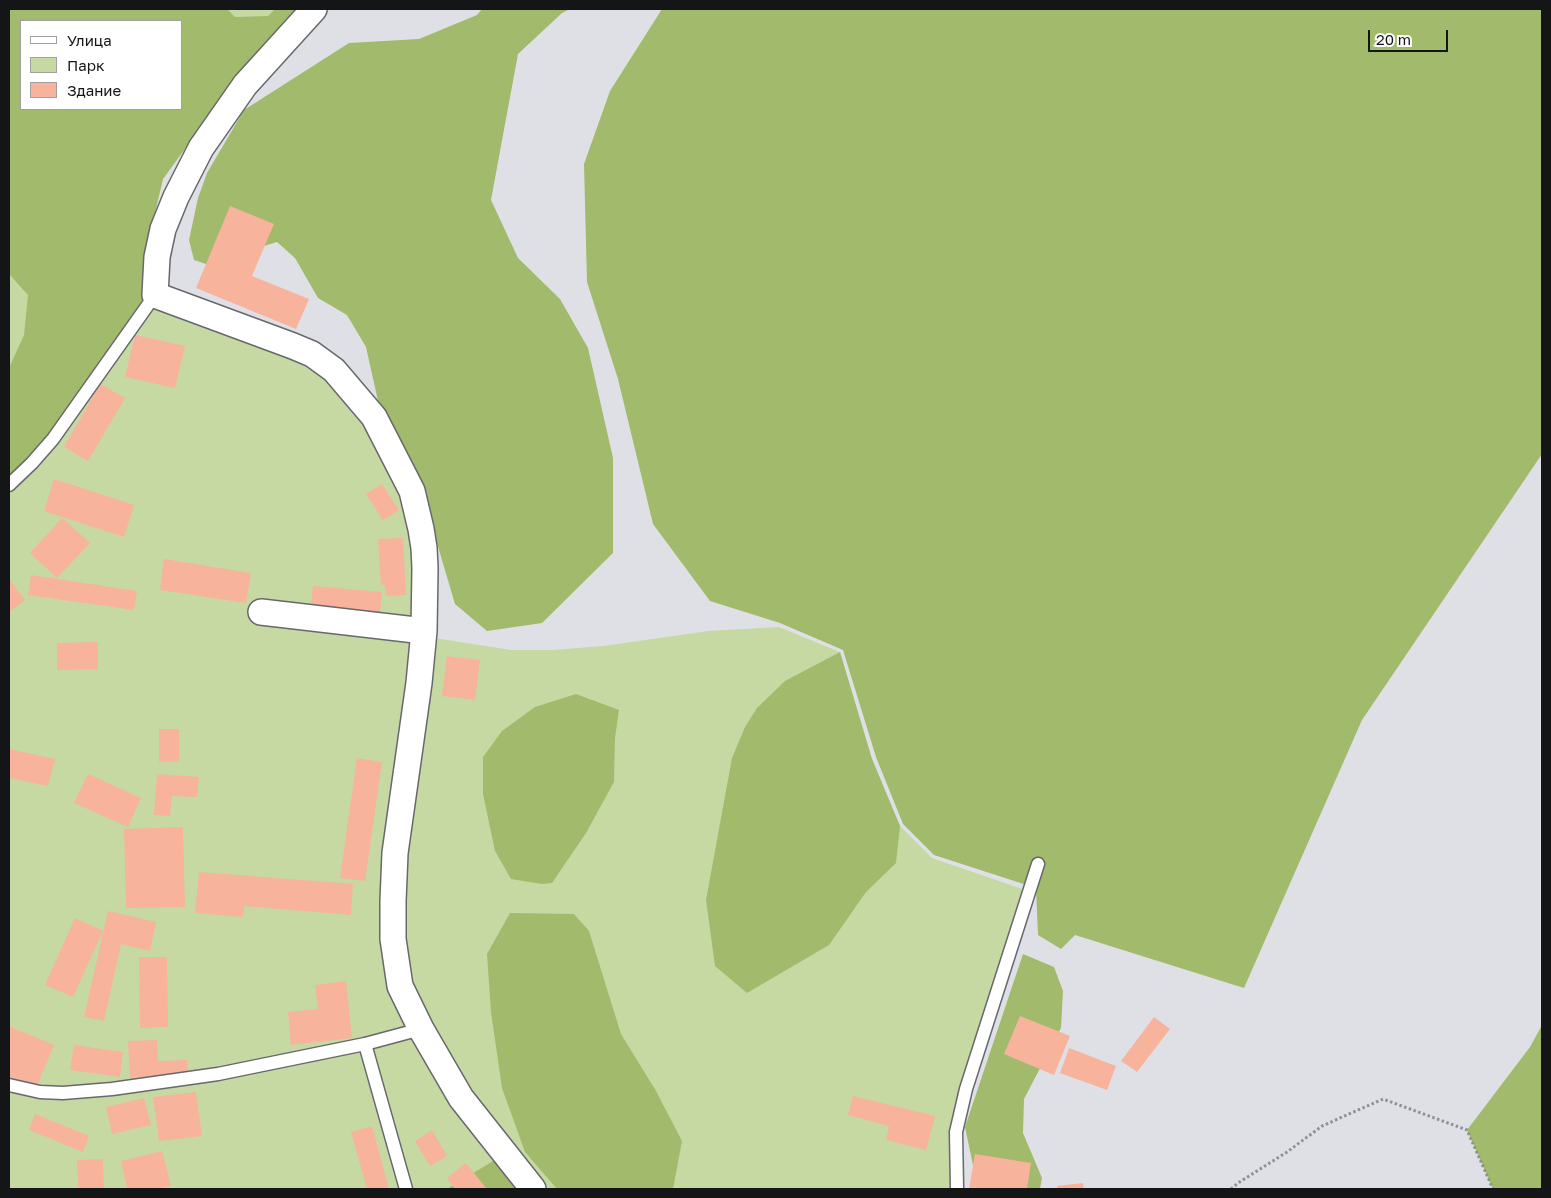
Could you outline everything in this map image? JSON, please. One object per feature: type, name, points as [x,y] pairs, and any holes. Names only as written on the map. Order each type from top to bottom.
[{"type":"street","points":[[314,9],[245,85],[201,148],[176,197],[163,229],[156,263],[155,295],[312,354],[334,370],[374,417],[412,491],[422,528],[425,568],[424,631],[419,682],[395,854],[394,939],[400,986],[421,1029],[461,1098],[533,1189]]},
{"type":"street","points":[[261,612],[424,631]]},
{"type":"lane","points":[[9,485],[32,463],[52,439],[155,295]]},
{"type":"lane","points":[[957,1189],[956,1132],[966,1088],[1038,864]]},
{"type":"lane","points":[[9,1085],[19,1089],[63,1093],[112,1089],[218,1074],[365,1044],[421,1029]]},
{"type":"lane","points":[[365,1044],[406,1189]]},
{"type":"path","points":[[1231,1189],[1322,1126],[1383,1099],[1467,1130],[1493,1189]]},
{"type":"green space","points":[[9,9],[301,9],[229,88],[163,179],[147,246],[154,297],[311,351],[373,422],[407,491],[419,565],[416,635],[511,650],[553,650],[603,646],[708,631],[779,627],[840,652],[872,759],[900,826],[932,858],[1031,892],[956,1132],[957,1189],[9,1189]]},
{"type":"green space","points":[[9,9],[227,9],[235,17],[268,16],[275,9],[301,9],[229,88],[163,179],[147,246],[154,297],[65,414],[29,475],[9,490],[9,368],[24,335],[28,295],[9,274]]},
{"type":"green space","points":[[482,9],[570,9],[562,13],[518,54],[491,200],[518,258],[560,299],[588,348],[613,458],[613,553],[542,623],[487,631],[455,604],[429,516],[412,485],[378,401],[366,347],[347,315],[318,298],[295,258],[277,242],[206,264],[194,260],[189,240],[198,198],[207,173],[244,110],[349,43],[419,39],[477,15]]},
{"type":"green space","points":[[662,9],[1542,9],[1542,454],[1362,720],[1244,988],[1075,935],[1061,949],[1038,935],[1036,888],[934,855],[903,824],[876,757],[843,650],[780,623],[710,601],[653,524],[618,379],[587,282],[584,164],[610,91]]},
{"type":"green space","points":[[840,652],[872,759],[900,826],[896,863],[866,892],[829,945],[747,993],[715,966],[706,900],[732,758],[745,727],[757,708],[785,681]]},
{"type":"green space","points":[[576,694],[619,710],[615,738],[614,782],[586,833],[552,883],[542,884],[511,879],[495,851],[483,794],[483,757],[502,731],[535,707]]},
{"type":"green space","points":[[510,913],[574,914],[589,931],[621,1034],[656,1091],[682,1141],[673,1189],[557,1189],[525,1152],[502,1088],[491,1012],[487,954]]},
{"type":"green space","points":[[1023,954],[1054,967],[1063,991],[1061,1028],[1024,1099],[1023,1133],[1042,1178],[1040,1189],[978,1189],[965,1127]]},
{"type":"green space","points":[[1542,1025],[1542,1189],[1493,1189],[1467,1130],[1530,1047]]},
{"type":"green space","points":[[498,1158],[523,1189],[447,1189]]},
{"type":"building","points":[[230,206],[274,224],[252,276],[309,299],[296,329],[196,288]]},
{"type":"building","points":[[135,335],[185,346],[175,388],[125,377]]},
{"type":"building","points":[[100,384],[125,398],[88,461],[64,447]]},
{"type":"building","points":[[54,479],[134,505],[124,537],[44,511]]},
{"type":"building","points":[[382,484],[399,510],[383,520],[366,494]]},
{"type":"building","points":[[62,518],[90,543],[57,578],[30,553]]},
{"type":"building","points":[[403,538],[406,595],[386,596],[385,585],[381,585],[378,539]]},
{"type":"building","points":[[164,559],[251,573],[246,603],[160,590]]},
{"type":"building","points":[[31,575],[137,591],[134,610],[28,595]]},
{"type":"building","points":[[9,579],[25,600],[9,612]]},
{"type":"building","points":[[313,586],[382,592],[379,622],[310,616]]},
{"type":"building","points":[[98,642],[98,669],[57,670],[57,643]]},
{"type":"building","points":[[447,656],[480,660],[475,700],[442,696]]},
{"type":"building","points":[[159,729],[179,729],[179,762],[159,762]]},
{"type":"building","points":[[9,749],[55,759],[48,786],[9,778]]},
{"type":"building","points":[[357,758],[382,762],[365,881],[340,878]]},
{"type":"building","points":[[88,774],[141,798],[128,827],[74,803]]},
{"type":"building","points":[[157,774],[199,777],[197,797],[172,796],[170,816],[154,815]]},
{"type":"building","points":[[183,827],[185,907],[126,908],[124,829]]},
{"type":"building","points":[[199,872],[353,884],[351,915],[244,906],[243,917],[195,913]]},
{"type":"building","points":[[108,911],[156,922],[150,951],[121,944],[104,1021],[84,1017]]},
{"type":"building","points":[[75,918],[103,931],[73,997],[45,985]]},
{"type":"building","points":[[139,957],[167,957],[168,1027],[140,1028]]},
{"type":"building","points":[[346,981],[352,1038],[291,1045],[288,1012],[318,1009],[315,985]]},
{"type":"building","points":[[1020,1016],[1070,1036],[1054,1075],[1004,1054]]},
{"type":"building","points":[[1154,1017],[1170,1029],[1137,1072],[1121,1061]]},
{"type":"building","points":[[9,1026],[54,1045],[36,1088],[9,1077]]},
{"type":"building","points":[[157,1040],[158,1061],[187,1060],[188,1074],[130,1078],[128,1041]]},
{"type":"building","points":[[74,1045],[123,1052],[120,1077],[70,1070]]},
{"type":"building","points":[[1069,1048],[1116,1066],[1107,1090],[1060,1073]]},
{"type":"building","points":[[196,1092],[202,1136],[159,1141],[153,1097]]},
{"type":"building","points":[[853,1096],[935,1116],[926,1150],[886,1140],[889,1126],[848,1115]]},
{"type":"building","points":[[144,1098],[151,1125],[112,1134],[106,1107]]},
{"type":"building","points":[[35,1114],[89,1136],[83,1152],[29,1130]]},
{"type":"building","points":[[372,1126],[389,1189],[367,1189],[351,1132]]},
{"type":"building","points":[[432,1130],[447,1156],[430,1166],[415,1141]]},
{"type":"building","points":[[162,1151],[171,1186],[157,1189],[127,1189],[121,1161]]},
{"type":"building","points":[[975,1154],[1031,1163],[1027,1189],[969,1189]]},
{"type":"building","points":[[103,1159],[104,1189],[78,1189],[77,1160]]},
{"type":"building","points":[[466,1163],[487,1189],[455,1189],[447,1178]]},
{"type":"building","points":[[1083,1183],[1084,1189],[1058,1189],[1057,1186]]}]
